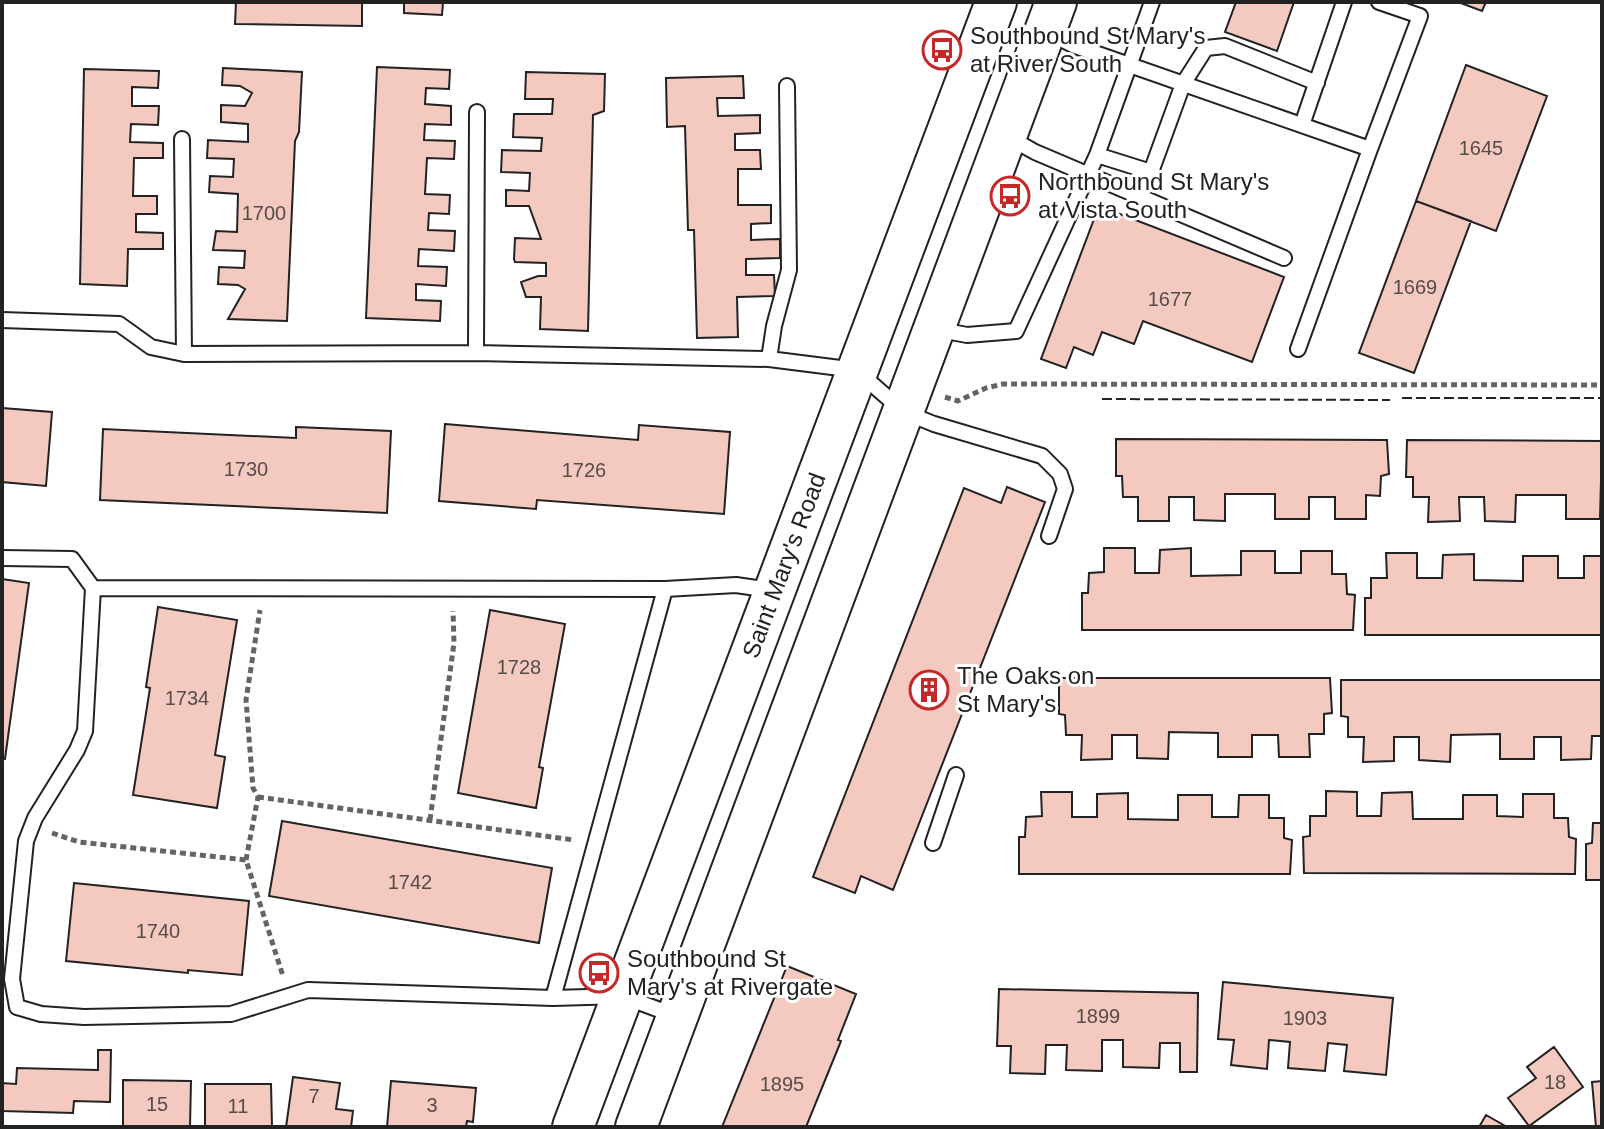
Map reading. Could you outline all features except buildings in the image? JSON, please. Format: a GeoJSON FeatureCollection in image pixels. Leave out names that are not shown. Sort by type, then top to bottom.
{"type":"FeatureCollection","features":[{"type":"Feature","properties":{"kind":"main road","name":"Saint Mary's Road"},"geometry":{"type":"LineString","coordinates":[[573,1127],[996,2]]}},
{"type":"Feature","properties":{"kind":"main road"},"geometry":{"type":"LineString","coordinates":[[636,1127],[1006,136],[1044,12]]}},
{"type":"Feature","properties":{"kind":"lane"},"geometry":{"type":"LineString","coordinates":[[935,328],[967,335],[1016,331],[1097,155],[1152,2]]}},
{"type":"Feature","properties":{"kind":"lane"},"geometry":{"type":"LineString","coordinates":[[1302,125],[1344,2]]}},
{"type":"Feature","properties":{"kind":"lane"},"geometry":{"type":"LineString","coordinates":[[1298,349],[1420,16],[1379,2]]}},
{"type":"Feature","properties":{"kind":"lane"},"geometry":{"type":"LineString","coordinates":[[1044,12],[1075,46],[1370,149]]}},
{"type":"Feature","properties":{"kind":"lane"},"geometry":{"type":"LineString","coordinates":[[1097,155],[1151,172],[1183,84],[1206,48],[1225,46],[1317,83]]}},
{"type":"Feature","properties":{"kind":"lane"},"geometry":{"type":"LineString","coordinates":[[769,359],[789,270],[787,86]]}},
{"type":"Feature","properties":{"kind":"lane"},"geometry":{"type":"LineString","coordinates":[[476,353],[477,112]]}},
{"type":"Feature","properties":{"kind":"lane"},"geometry":{"type":"LineString","coordinates":[[1006,136],[1284,258]]}},
{"type":"Feature","properties":{"kind":"lane"},"geometry":{"type":"LineString","coordinates":[[182,139],[184,354]]}},
{"type":"Feature","properties":{"kind":"lane"},"geometry":{"type":"LineString","coordinates":[[2,320],[119,324],[151,347],[184,354],[476,353],[769,359],[856,370],[904,412],[1042,456],[1060,474],[1065,489],[1049,536]]}},
{"type":"Feature","properties":{"kind":"lane"},"geometry":{"type":"LineString","coordinates":[[2,558],[72,559],[93,588],[85,731],[32,827],[25,853],[12,979],[17,1007],[41,1014],[84,1017],[231,1014],[308,990],[553,998],[622,996],[677,1016]]}},
{"type":"Feature","properties":{"kind":"lane"},"geometry":{"type":"LineString","coordinates":[[93,588],[452,590],[665,589],[736,585],[775,591]]}},
{"type":"Feature","properties":{"kind":"lane"},"geometry":{"type":"LineString","coordinates":[[553,998],[665,589]]}},
{"type":"Feature","properties":{"kind":"lane"},"geometry":{"type":"LineString","coordinates":[[933,843],[956,775]]}},
{"type":"Feature","properties":{"kind":"path"},"geometry":{"type":"LineString","coordinates":[[944,397],[958,401],[1003,384],[1602,385]]}},
{"type":"Feature","properties":{"kind":"path"},"geometry":{"type":"LineString","coordinates":[[263,589],[246,700],[253,788],[258,797],[246,860],[289,995]]}},
{"type":"Feature","properties":{"kind":"path"},"geometry":{"type":"LineString","coordinates":[[430,820],[454,643],[452,590]]}},
{"type":"Feature","properties":{"kind":"path"},"geometry":{"type":"LineString","coordinates":[[258,797],[596,842]]}},
{"type":"Feature","properties":{"kind":"path"},"geometry":{"type":"LineString","coordinates":[[32,827],[79,842],[246,860]]}},
{"type":"Feature","properties":{"kind":"fence"},"geometry":{"type":"LineString","coordinates":[[1402,398],[1602,398]]}},
{"type":"Feature","properties":{"kind":"fence"},"geometry":{"type":"LineString","coordinates":[[1102,399],[1390,400]]}},
{"type":"Feature","properties":{"kind":"place","name":"Southbound St Mary's at River South"},"geometry":{"type":"Point","coordinates":[942,50]}},
{"type":"Feature","properties":{"kind":"place","name":"Northbound St Mary's at Vista South"},"geometry":{"type":"Point","coordinates":[1010,196]}},
{"type":"Feature","properties":{"kind":"place","name":"The Oaks on St Mary's"},"geometry":{"type":"Point","coordinates":[929,690]}},
{"type":"Feature","properties":{"kind":"place","name":"Southbound St Mary's at Rivergate"},"geometry":{"type":"Point","coordinates":[599,973]}}]}
